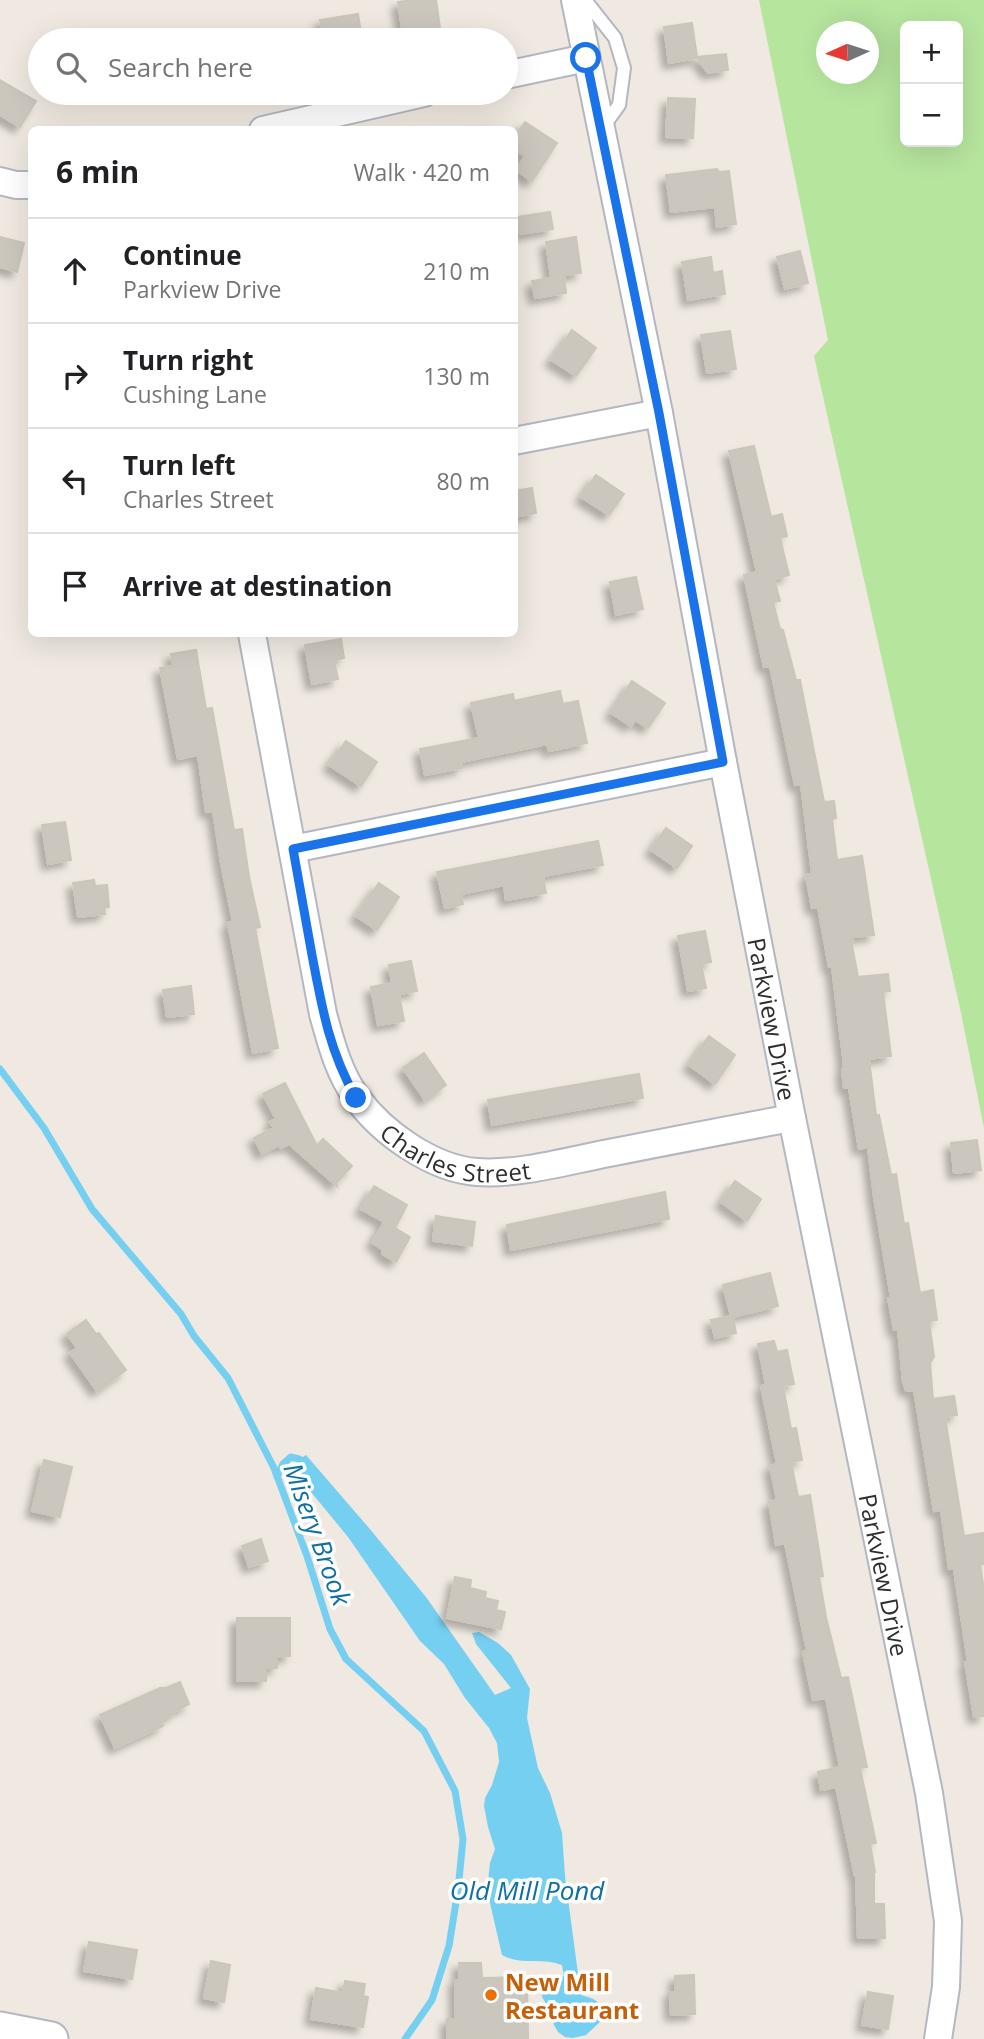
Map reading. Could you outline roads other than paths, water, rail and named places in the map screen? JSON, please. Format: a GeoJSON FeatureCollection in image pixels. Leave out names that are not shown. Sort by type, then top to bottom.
{"type":"FeatureCollection","features":[{"type":"Feature","properties":{"kind":"street","name":"Parkview Drive"},"geometry":{"type":"LineString","coordinates":[[575,0],[659,413],[792,1118],[929,1793],[949,1942],[938,2039]]}},
{"type":"Feature","properties":{"kind":"street"},"geometry":{"type":"LineString","coordinates":[[518,72],[586,58]]}},
{"type":"Feature","properties":{"kind":"street"},"geometry":{"type":"LineString","coordinates":[[280,126],[372,105]]}},
{"type":"Feature","properties":{"kind":"street"},"geometry":{"type":"LineString","coordinates":[[0,181],[28,185]]}},
{"type":"Feature","properties":{"kind":"street"},"geometry":{"type":"LineString","coordinates":[[518,440],[659,413]]}},
{"type":"Feature","properties":{"kind":"street","name":"Charles Street"},"geometry":{"type":"LineString","coordinates":[[253,637],[323,1014],[344,1076],[356,1098],[373,1117],[413,1149],[436,1161],[475,1172],[522,1169],[792,1118]]}},
{"type":"Feature","properties":{"kind":"street"},"geometry":{"type":"LineString","coordinates":[[293,849],[723,762]]}},
{"type":"Feature","properties":{"kind":"street"},"geometry":{"type":"LineString","coordinates":[[0,2029],[51,2039]]}},
{"type":"Feature","properties":{"kind":"lane"},"geometry":{"type":"LineString","coordinates":[[585,0],[615,38],[624,68],[619,105],[601,130]]}},
{"type":"Feature","properties":{"kind":"water","name":"Old Mill Pond"},"geometry":{"type":"Polygon","coordinates":[[[306,1455],[426,1597],[495,1695],[511,1688],[476,1644],[472,1633],[479,1632],[498,1643],[511,1655],[530,1689],[527,1718],[538,1768],[550,1793],[562,1833],[579,1981],[577,1988],[581,1995],[593,1999],[605,2012],[603,2019],[586,2035],[573,2038],[558,2032],[542,1997],[541,1978],[564,1976],[562,1965],[517,1960],[502,1955],[487,1890],[490,1863],[495,1849],[484,1806],[499,1762],[497,1743],[444,1664],[420,1641],[348,1537],[302,1481],[299,1459],[306,1455]]]}},
{"type":"Feature","properties":{"kind":"waterway","name":"Misery Brook"},"geometry":{"type":"LineString","coordinates":[[0,1069],[44,1128],[92,1209],[181,1314],[194,1336],[228,1378],[274,1468],[307,1556],[330,1629],[346,1659],[424,1731],[455,1791],[463,1839],[449,1946],[432,2000],[405,2039]]}},
{"type":"Feature","properties":{"kind":"waterway"},"geometry":{"type":"LineString","coordinates":[[277,1477],[283,1464],[291,1457],[299,1459]]}},
{"type":"Feature","properties":{"kind":"place","name":"New Mill Restaurant"},"geometry":{"type":"Point","coordinates":[491,1995]}}]}
